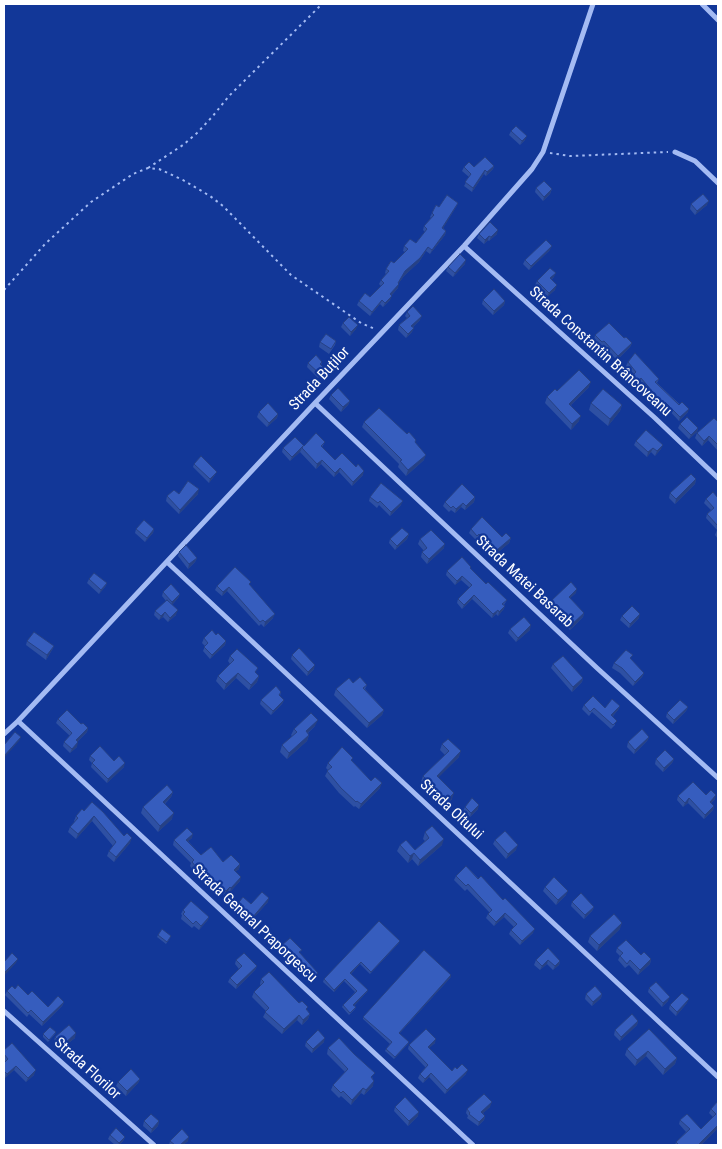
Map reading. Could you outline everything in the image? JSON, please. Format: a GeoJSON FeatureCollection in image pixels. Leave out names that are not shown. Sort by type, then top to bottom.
{"type":"FeatureCollection","features":[{"type":"Feature","properties":{"kind":"street","name":"Strada Buților"},"geometry":{"type":"LineString","coordinates":[[4,734],[464,246],[532,169],[543,152],[594,4]]}},
{"type":"Feature","properties":{"kind":"street"},"geometry":{"type":"LineString","coordinates":[[702,4],[718,20]]}},
{"type":"Feature","properties":{"kind":"street"},"geometry":{"type":"LineString","coordinates":[[675,152],[695,161],[718,183]]}},
{"type":"Feature","properties":{"kind":"street","name":"Strada Constantin Brâncoveanu"},"geometry":{"type":"LineString","coordinates":[[464,246],[655,418],[718,478]]}},
{"type":"Feature","properties":{"kind":"street","name":"Strada Matei Basarab"},"geometry":{"type":"LineString","coordinates":[[315,403],[583,655],[718,778]]}},
{"type":"Feature","properties":{"kind":"street","name":"Strada Oltului"},"geometry":{"type":"LineString","coordinates":[[166,562],[718,1077]]}},
{"type":"Feature","properties":{"kind":"street","name":"Strada General Praporgescu"},"geometry":{"type":"LineString","coordinates":[[18,721],[473,1145]]}},
{"type":"Feature","properties":{"kind":"street","name":"Strada Florilor"},"geometry":{"type":"LineString","coordinates":[[4,1011],[154,1145]]}},
{"type":"Feature","properties":{"kind":"path"},"geometry":{"type":"LineString","coordinates":[[4,290],[45,244],[91,202],[133,174],[148,168],[183,145],[212,117],[229,96],[322,4]]}},
{"type":"Feature","properties":{"kind":"path"},"geometry":{"type":"LineString","coordinates":[[543,152],[570,156],[675,152]]}},
{"type":"Feature","properties":{"kind":"path"},"geometry":{"type":"LineString","coordinates":[[148,168],[159,168],[210,196],[223,206],[290,275],[361,323],[382,332]]}},
{"type":"Feature","properties":{"kind":"building"},"geometry":{"type":"Polygon","coordinates":[[[516,126],[527,136],[522,141],[511,131],[516,126]]]}},
{"type":"Feature","properties":{"kind":"building"},"geometry":{"type":"Polygon","coordinates":[[[485,157],[494,166],[487,172],[485,170],[473,188],[465,182],[471,174],[464,167],[469,162],[474,167],[485,157]]]}},
{"type":"Feature","properties":{"kind":"building"},"geometry":{"type":"Polygon","coordinates":[[[544,181],[552,189],[544,197],[536,188],[544,181]]]}},
{"type":"Feature","properties":{"kind":"building"},"geometry":{"type":"Polygon","coordinates":[[[703,194],[709,201],[697,211],[691,204],[703,194]]]}},
{"type":"Feature","properties":{"kind":"building"},"geometry":{"type":"Polygon","coordinates":[[[447,195],[458,203],[442,228],[446,231],[432,250],[428,247],[420,258],[405,271],[399,284],[390,294],[392,296],[385,303],[382,300],[372,312],[359,301],[365,293],[370,297],[384,283],[381,280],[389,271],[386,269],[391,261],[394,263],[408,249],[404,246],[410,239],[416,243],[427,229],[424,226],[434,215],[432,213],[436,205],[439,207],[447,195]]]}},
{"type":"Feature","properties":{"kind":"building"},"geometry":{"type":"Polygon","coordinates":[[[490,222],[498,230],[485,240],[479,234],[490,222]]]}},
{"type":"Feature","properties":{"kind":"building"},"geometry":{"type":"Polygon","coordinates":[[[546,240],[552,246],[531,266],[525,260],[546,240]]]}},
{"type":"Feature","properties":{"kind":"building"},"geometry":{"type":"Polygon","coordinates":[[[460,254],[466,260],[455,273],[448,267],[460,254]]]}},
{"type":"Feature","properties":{"kind":"building"},"geometry":{"type":"Polygon","coordinates":[[[550,268],[556,273],[550,278],[557,285],[549,293],[537,281],[550,268]]]}},
{"type":"Feature","properties":{"kind":"building"},"geometry":{"type":"Polygon","coordinates":[[[494,289],[505,301],[494,311],[483,300],[494,289]]]}},
{"type":"Feature","properties":{"kind":"building"},"geometry":{"type":"Polygon","coordinates":[[[413,306],[422,316],[411,326],[414,328],[408,334],[399,325],[410,316],[407,312],[413,306]]]}},
{"type":"Feature","properties":{"kind":"building"},"geometry":{"type":"Polygon","coordinates":[[[349,317],[358,325],[351,332],[343,323],[349,317]]]}},
{"type":"Feature","properties":{"kind":"building"},"geometry":{"type":"Polygon","coordinates":[[[609,323],[632,343],[618,356],[604,341],[602,342],[595,335],[609,323]]]}},
{"type":"Feature","properties":{"kind":"building"},"geometry":{"type":"Polygon","coordinates":[[[326,334],[336,341],[331,349],[320,342],[326,334]]]}},
{"type":"Feature","properties":{"kind":"building"},"geometry":{"type":"Polygon","coordinates":[[[635,353],[659,379],[655,382],[679,405],[682,402],[689,409],[680,417],[665,402],[663,404],[641,378],[636,383],[631,377],[636,372],[628,362],[635,353]]]}},
{"type":"Feature","properties":{"kind":"building"},"geometry":{"type":"Polygon","coordinates":[[[316,355],[322,362],[320,364],[325,369],[320,374],[308,363],[316,355]]]}},
{"type":"Feature","properties":{"kind":"building"},"geometry":{"type":"Polygon","coordinates":[[[579,370],[591,382],[569,404],[581,416],[572,424],[547,397],[555,389],[557,391],[579,370]]]}},
{"type":"Feature","properties":{"kind":"building"},"geometry":{"type":"Polygon","coordinates":[[[338,388],[350,401],[343,407],[331,395],[338,388]]]}},
{"type":"Feature","properties":{"kind":"building"},"geometry":{"type":"Polygon","coordinates":[[[603,389],[622,405],[610,419],[591,403],[603,389]]]}},
{"type":"Feature","properties":{"kind":"building"},"geometry":{"type":"Polygon","coordinates":[[[268,403],[278,414],[269,423],[259,412],[268,403]]]}},
{"type":"Feature","properties":{"kind":"building"},"geometry":{"type":"Polygon","coordinates":[[[379,408],[407,434],[409,432],[426,455],[408,470],[400,461],[402,460],[364,422],[379,408]]]}},
{"type":"Feature","properties":{"kind":"building"},"geometry":{"type":"Polygon","coordinates":[[[687,417],[698,428],[691,435],[680,424],[687,417]]]}},
{"type":"Feature","properties":{"kind":"building"},"geometry":{"type":"Polygon","coordinates":[[[714,418],[718,422],[718,445],[709,436],[704,441],[697,433],[714,418]]]}},
{"type":"Feature","properties":{"kind":"building"},"geometry":{"type":"Polygon","coordinates":[[[646,430],[663,445],[657,451],[653,448],[648,452],[636,441],[646,430]]]}},
{"type":"Feature","properties":{"kind":"building"},"geometry":{"type":"Polygon","coordinates":[[[316,433],[325,442],[321,446],[335,460],[342,453],[356,467],[358,464],[364,471],[353,482],[340,468],[335,473],[322,460],[317,464],[302,448],[303,446],[292,457],[283,448],[295,437],[304,446],[316,433]]]}},
{"type":"Feature","properties":{"kind":"building"},"geometry":{"type":"Polygon","coordinates":[[[201,456],[217,472],[210,479],[194,464],[201,456]]]}},
{"type":"Feature","properties":{"kind":"building"},"geometry":{"type":"Polygon","coordinates":[[[691,474],[696,479],[676,499],[670,493],[691,474]]]}},
{"type":"Feature","properties":{"kind":"building"},"geometry":{"type":"Polygon","coordinates":[[[188,481],[199,489],[180,510],[167,496],[174,490],[179,494],[188,481]]]}},
{"type":"Feature","properties":{"kind":"building"},"geometry":{"type":"Polygon","coordinates":[[[381,483],[403,501],[391,512],[380,501],[378,503],[370,497],[381,483]]]}},
{"type":"Feature","properties":{"kind":"building"},"geometry":{"type":"Polygon","coordinates":[[[462,484],[475,497],[466,506],[463,503],[456,509],[453,506],[451,508],[445,502],[462,484]]]}},
{"type":"Feature","properties":{"kind":"building"},"geometry":{"type":"Polygon","coordinates":[[[713,492],[718,498],[718,526],[707,514],[714,508],[706,499],[713,492]]]}},
{"type":"Feature","properties":{"kind":"building"},"geometry":{"type":"Polygon","coordinates":[[[482,517],[502,537],[506,533],[511,538],[497,550],[490,542],[488,544],[479,534],[477,536],[471,529],[482,517]]]}},
{"type":"Feature","properties":{"kind":"building"},"geometry":{"type":"Polygon","coordinates":[[[144,520],[154,529],[147,538],[136,529],[144,520]]]}},
{"type":"Feature","properties":{"kind":"building"},"geometry":{"type":"Polygon","coordinates":[[[402,528],[409,534],[397,546],[390,539],[402,528]]]}},
{"type":"Feature","properties":{"kind":"building"},"geometry":{"type":"Polygon","coordinates":[[[431,530],[445,544],[429,559],[422,552],[427,548],[420,539],[431,530]]]}},
{"type":"Feature","properties":{"kind":"building"},"geometry":{"type":"Polygon","coordinates":[[[186,545],[197,558],[189,564],[179,552],[186,545]]]}},
{"type":"Feature","properties":{"kind":"building"},"geometry":{"type":"Polygon","coordinates":[[[462,557],[486,584],[488,582],[507,600],[502,604],[505,606],[499,612],[498,610],[493,614],[474,595],[464,605],[458,599],[472,585],[462,576],[457,581],[447,571],[462,557]]]}},
{"type":"Feature","properties":{"kind":"building"},"geometry":{"type":"Polygon","coordinates":[[[235,567],[251,582],[249,584],[275,614],[265,622],[263,620],[260,622],[229,587],[223,592],[217,586],[235,567]]]}},
{"type":"Feature","properties":{"kind":"building"},"geometry":{"type":"Polygon","coordinates":[[[94,573],[107,583],[101,590],[89,579],[94,573]]]}},
{"type":"Feature","properties":{"kind":"building"},"geometry":{"type":"Polygon","coordinates":[[[571,582],[577,589],[569,597],[584,613],[571,625],[565,619],[567,617],[551,601],[571,582]]]}},
{"type":"Feature","properties":{"kind":"building"},"geometry":{"type":"Polygon","coordinates":[[[171,584],[180,594],[172,602],[163,592],[171,584]]]}},
{"type":"Feature","properties":{"kind":"building"},"geometry":{"type":"Polygon","coordinates":[[[167,600],[178,610],[170,618],[165,612],[161,616],[155,611],[167,600]]]}},
{"type":"Feature","properties":{"kind":"building"},"geometry":{"type":"Polygon","coordinates":[[[632,606],[640,614],[630,624],[622,616],[632,606]]]}},
{"type":"Feature","properties":{"kind":"building"},"geometry":{"type":"Polygon","coordinates":[[[524,617],[531,625],[518,638],[510,629],[524,617]]]}},
{"type":"Feature","properties":{"kind":"building"},"geometry":{"type":"Polygon","coordinates":[[[212,630],[226,641],[212,655],[204,647],[208,643],[204,638],[212,630]]]}},
{"type":"Feature","properties":{"kind":"building"},"geometry":{"type":"Polygon","coordinates":[[[34,632],[54,646],[47,655],[27,641],[34,632]]]}},
{"type":"Feature","properties":{"kind":"building"},"geometry":{"type":"Polygon","coordinates":[[[299,648],[315,665],[308,672],[292,655],[299,648]]]}},
{"type":"Feature","properties":{"kind":"building"},"geometry":{"type":"Polygon","coordinates":[[[237,649],[258,668],[255,672],[259,676],[251,685],[238,673],[226,684],[218,676],[234,660],[230,656],[237,649]]]}},
{"type":"Feature","properties":{"kind":"building"},"geometry":{"type":"Polygon","coordinates":[[[626,650],[633,655],[630,658],[644,673],[635,682],[622,668],[614,663],[626,650]]]}},
{"type":"Feature","properties":{"kind":"building"},"geometry":{"type":"Polygon","coordinates":[[[563,656],[583,678],[573,687],[553,664],[563,656]]]}},
{"type":"Feature","properties":{"kind":"building"},"geometry":{"type":"Polygon","coordinates":[[[360,677],[367,685],[363,688],[384,710],[369,723],[336,689],[349,678],[353,683],[360,677]]]}},
{"type":"Feature","properties":{"kind":"building"},"geometry":{"type":"Polygon","coordinates":[[[276,686],[281,692],[279,695],[284,700],[273,711],[261,700],[276,686]]]}},
{"type":"Feature","properties":{"kind":"building"},"geometry":{"type":"Polygon","coordinates":[[[593,696],[605,708],[612,699],[620,706],[611,715],[617,721],[613,725],[594,708],[590,712],[584,705],[593,696]]]}},
{"type":"Feature","properties":{"kind":"building"},"geometry":{"type":"Polygon","coordinates":[[[680,700],[688,707],[674,720],[667,713],[680,700]]]}},
{"type":"Feature","properties":{"kind":"building"},"geometry":{"type":"Polygon","coordinates":[[[67,710],[81,724],[83,723],[88,728],[76,740],[78,742],[72,749],[64,742],[72,733],[58,719],[67,710]]]}},
{"type":"Feature","properties":{"kind":"building"},"geometry":{"type":"Polygon","coordinates":[[[311,713],[318,720],[306,731],[309,735],[289,753],[282,745],[297,732],[294,729],[311,713]]]}},
{"type":"Feature","properties":{"kind":"building"},"geometry":{"type":"Polygon","coordinates":[[[642,729],[649,737],[635,750],[628,742],[642,729]]]}},
{"type":"Feature","properties":{"kind":"building"},"geometry":{"type":"Polygon","coordinates":[[[15,732],[21,737],[4,756],[4,745],[15,732]]]}},
{"type":"Feature","properties":{"kind":"building"},"geometry":{"type":"Polygon","coordinates":[[[448,739],[461,751],[437,776],[454,793],[446,801],[423,776],[449,751],[442,744],[448,739]]]}},
{"type":"Feature","properties":{"kind":"building"},"geometry":{"type":"Polygon","coordinates":[[[100,746],[114,761],[119,756],[125,763],[108,779],[92,763],[95,760],[90,756],[100,746]]]}},
{"type":"Feature","properties":{"kind":"building"},"geometry":{"type":"Polygon","coordinates":[[[342,747],[353,758],[351,760],[371,781],[375,777],[382,783],[361,804],[356,802],[341,788],[327,771],[332,767],[328,763],[342,747]]]}},
{"type":"Feature","properties":{"kind":"building"},"geometry":{"type":"Polygon","coordinates":[[[665,750],[674,759],[664,768],[656,759],[665,750]]]}},
{"type":"Feature","properties":{"kind":"building"},"geometry":{"type":"Polygon","coordinates":[[[693,782],[706,795],[711,790],[716,795],[710,802],[714,806],[705,815],[689,798],[685,803],[678,796],[693,782]]]}},
{"type":"Feature","properties":{"kind":"building"},"geometry":{"type":"Polygon","coordinates":[[[167,785],[173,792],[163,802],[174,813],[160,826],[143,807],[167,785]]]}},
{"type":"Feature","properties":{"kind":"building"},"geometry":{"type":"Polygon","coordinates":[[[472,798],[479,805],[471,813],[465,807],[472,798]]]}},
{"type":"Feature","properties":{"kind":"building"},"geometry":{"type":"Polygon","coordinates":[[[92,802],[124,836],[127,833],[132,838],[116,857],[109,851],[116,842],[94,816],[78,834],[70,827],[78,818],[76,816],[82,809],[84,811],[92,802]]]}},
{"type":"Feature","properties":{"kind":"building"},"geometry":{"type":"Polygon","coordinates":[[[432,826],[444,839],[420,860],[414,853],[410,856],[400,845],[406,840],[415,850],[429,838],[425,832],[432,826]]]}},
{"type":"Feature","properties":{"kind":"building"},"geometry":{"type":"Polygon","coordinates":[[[187,828],[193,834],[186,840],[201,855],[211,847],[223,862],[231,855],[240,864],[234,870],[241,877],[231,888],[226,891],[214,883],[197,868],[192,862],[194,860],[174,840],[187,828]]]}},
{"type":"Feature","properties":{"kind":"building"},"geometry":{"type":"Polygon","coordinates":[[[505,831],[518,845],[508,854],[495,840],[505,831]]]}},
{"type":"Feature","properties":{"kind":"building"},"geometry":{"type":"Polygon","coordinates":[[[466,866],[478,879],[481,876],[503,900],[505,898],[535,929],[522,941],[511,930],[517,924],[505,913],[496,922],[488,914],[492,910],[468,884],[466,886],[456,876],[466,866]]]}},
{"type":"Feature","properties":{"kind":"building"},"geometry":{"type":"Polygon","coordinates":[[[554,877],[568,891],[558,900],[545,887],[554,877]]]}},
{"type":"Feature","properties":{"kind":"building"},"geometry":{"type":"Polygon","coordinates":[[[262,892],[269,898],[252,918],[236,906],[243,897],[251,904],[262,892]]]}},
{"type":"Feature","properties":{"kind":"building"},"geometry":{"type":"Polygon","coordinates":[[[581,893],[594,907],[585,915],[572,902],[581,893]]]}},
{"type":"Feature","properties":{"kind":"building"},"geometry":{"type":"Polygon","coordinates":[[[191,901],[209,917],[201,926],[196,921],[193,924],[183,914],[185,912],[183,910],[191,901]]]}},
{"type":"Feature","properties":{"kind":"building"},"geometry":{"type":"Polygon","coordinates":[[[614,914],[622,923],[599,945],[590,936],[614,914]]]}},
{"type":"Feature","properties":{"kind":"building"},"geometry":{"type":"Polygon","coordinates":[[[379,921],[400,941],[371,972],[361,962],[350,973],[368,990],[353,1005],[356,1007],[350,1013],[343,1005],[357,991],[345,979],[334,990],[324,979],[379,921]]]}},
{"type":"Feature","properties":{"kind":"building"},"geometry":{"type":"Polygon","coordinates":[[[162,929],[171,936],[167,942],[158,935],[162,929]]]}},
{"type":"Feature","properties":{"kind":"building"},"geometry":{"type":"Polygon","coordinates":[[[290,938],[302,950],[299,952],[318,973],[312,978],[281,946],[290,938]]]}},
{"type":"Feature","properties":{"kind":"building"},"geometry":{"type":"Polygon","coordinates":[[[626,940],[641,955],[644,952],[651,959],[640,970],[630,960],[627,964],[620,956],[623,953],[617,948],[626,940]]]}},
{"type":"Feature","properties":{"kind":"building"},"geometry":{"type":"Polygon","coordinates":[[[548,948],[560,961],[555,966],[548,960],[542,966],[536,960],[548,948]]]}},
{"type":"Feature","properties":{"kind":"building"},"geometry":{"type":"Polygon","coordinates":[[[424,950],[451,975],[399,1033],[409,1042],[395,1057],[386,1049],[392,1042],[363,1017],[424,950]]]}},
{"type":"Feature","properties":{"kind":"building"},"geometry":{"type":"Polygon","coordinates":[[[12,953],[18,959],[4,973],[4,962],[12,953]]]}},
{"type":"Feature","properties":{"kind":"building"},"geometry":{"type":"Polygon","coordinates":[[[244,953],[257,966],[237,985],[230,978],[242,966],[236,960],[244,953]]]}},
{"type":"Feature","properties":{"kind":"building"},"geometry":{"type":"Polygon","coordinates":[[[269,972],[299,1003],[302,1001],[308,1007],[306,1009],[310,1014],[303,1020],[299,1015],[284,1029],[265,1012],[269,1008],[254,992],[264,982],[261,979],[269,972]]]}},
{"type":"Feature","properties":{"kind":"building"},"geometry":{"type":"Polygon","coordinates":[[[656,982],[670,997],[663,1003],[649,988],[656,982]]]}},
{"type":"Feature","properties":{"kind":"building"},"geometry":{"type":"Polygon","coordinates":[[[18,985],[28,995],[32,991],[48,1007],[58,996],[64,1002],[43,1022],[31,1010],[28,1013],[7,991],[12,986],[15,989],[18,985]]]}},
{"type":"Feature","properties":{"kind":"building"},"geometry":{"type":"Polygon","coordinates":[[[595,986],[602,994],[593,1002],[586,994],[595,986]]]}},
{"type":"Feature","properties":{"kind":"building"},"geometry":{"type":"Polygon","coordinates":[[[682,993],[689,999],[677,1012],[670,1005],[682,993]]]}},
{"type":"Feature","properties":{"kind":"building"},"geometry":{"type":"Polygon","coordinates":[[[632,1014],[638,1021],[621,1037],[615,1030],[632,1014]]]}},
{"type":"Feature","properties":{"kind":"building"},"geometry":{"type":"Polygon","coordinates":[[[69,1025],[76,1033],[63,1045],[55,1037],[69,1025]]]}},
{"type":"Feature","properties":{"kind":"building"},"geometry":{"type":"Polygon","coordinates":[[[50,1027],[56,1032],[49,1040],[43,1034],[50,1027]]]}},
{"type":"Feature","properties":{"kind":"building"},"geometry":{"type":"Polygon","coordinates":[[[426,1029],[436,1039],[428,1047],[452,1071],[455,1067],[457,1069],[462,1064],[468,1070],[447,1090],[431,1073],[425,1079],[420,1074],[428,1065],[409,1045],[426,1029]]]}},
{"type":"Feature","properties":{"kind":"building"},"geometry":{"type":"Polygon","coordinates":[[[649,1029],[677,1058],[665,1069],[648,1051],[637,1060],[627,1049],[649,1029]]]}},
{"type":"Feature","properties":{"kind":"building"},"geometry":{"type":"Polygon","coordinates":[[[318,1030],[325,1038],[313,1049],[306,1042],[318,1030]]]}},
{"type":"Feature","properties":{"kind":"building"},"geometry":{"type":"Polygon","coordinates":[[[339,1038],[375,1073],[371,1077],[374,1081],[366,1090],[363,1088],[352,1100],[333,1085],[348,1069],[328,1048],[339,1038]]]}},
{"type":"Feature","properties":{"kind":"building"},"geometry":{"type":"Polygon","coordinates":[[[12,1043],[36,1070],[28,1078],[16,1066],[7,1074],[4,1071],[4,1063],[8,1059],[4,1054],[4,1050],[12,1043]]]}},
{"type":"Feature","properties":{"kind":"building"},"geometry":{"type":"Polygon","coordinates":[[[131,1069],[140,1079],[127,1091],[118,1082],[131,1069]]]}},
{"type":"Feature","properties":{"kind":"building"},"geometry":{"type":"Polygon","coordinates":[[[484,1094],[492,1102],[481,1112],[485,1116],[479,1122],[469,1114],[467,1109],[484,1094]]]}},
{"type":"Feature","properties":{"kind":"building"},"geometry":{"type":"Polygon","coordinates":[[[405,1097],[419,1112],[409,1121],[395,1107],[405,1097]]]}},
{"type":"Feature","properties":{"kind":"building"},"geometry":{"type":"Polygon","coordinates":[[[718,1101],[718,1125],[698,1145],[679,1145],[676,1142],[690,1129],[680,1120],[687,1114],[701,1129],[716,1114],[711,1109],[718,1101]]]}},
{"type":"Feature","properties":{"kind":"building"},"geometry":{"type":"Polygon","coordinates":[[[151,1114],[159,1121],[152,1129],[144,1121],[151,1114]]]}},
{"type":"Feature","properties":{"kind":"building"},"geometry":{"type":"Polygon","coordinates":[[[116,1128],[125,1137],[119,1143],[110,1135],[116,1128]]]}},
{"type":"Feature","properties":{"kind":"building"},"geometry":{"type":"Polygon","coordinates":[[[182,1129],[189,1137],[180,1145],[175,1145],[170,1141],[182,1129]]]}}]}
